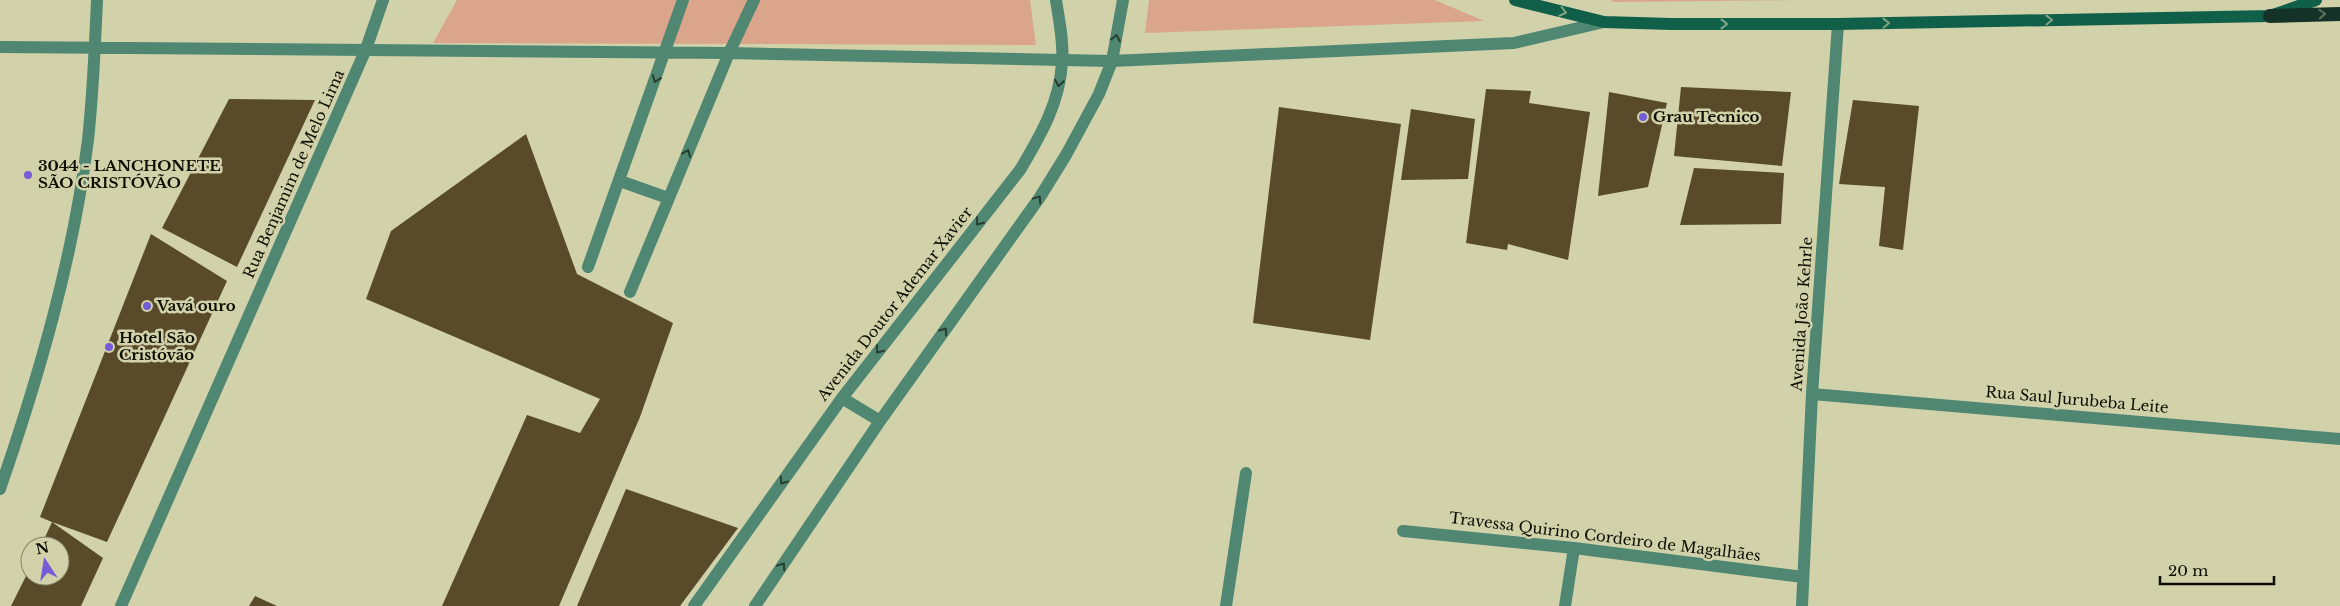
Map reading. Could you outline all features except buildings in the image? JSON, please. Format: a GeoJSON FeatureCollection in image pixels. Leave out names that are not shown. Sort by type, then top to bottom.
{"type":"FeatureCollection","features":[{"type":"Feature","properties":{"kind":"highway"},"geometry":{"type":"LineString","coordinates":[[2270,16],[2340,14]]}},
{"type":"Feature","properties":{"kind":"main road"},"geometry":{"type":"LineString","coordinates":[[1515,0],[1604,22],[1838,24],[2270,16],[2316,0]]}},
{"type":"Feature","properties":{"kind":"street"},"geometry":{"type":"LineString","coordinates":[[0,489],[26,414],[54,314],[76,215],[88,140],[97,0]]}},
{"type":"Feature","properties":{"kind":"street","name":"Rua Benjamim de Melo Lima"},"geometry":{"type":"LineString","coordinates":[[121,606],[366,49],[383,0]]}},
{"type":"Feature","properties":{"kind":"street"},"geometry":{"type":"LineString","coordinates":[[588,267],[683,0]]}},
{"type":"Feature","properties":{"kind":"street"},"geometry":{"type":"LineString","coordinates":[[630,292],[729,54],[754,0]]}},
{"type":"Feature","properties":{"kind":"street","name":"Avenida Doutor Ademar Xavier"},"geometry":{"type":"LineString","coordinates":[[694,606],[842,398],[1020,170],[1042,132],[1059,89],[1062,60],[1056,0]]}},
{"type":"Feature","properties":{"kind":"street"},"geometry":{"type":"LineString","coordinates":[[755,606],[880,421],[1040,197],[1088,116],[1112,61],[1123,0]]}},
{"type":"Feature","properties":{"kind":"street"},"geometry":{"type":"LineString","coordinates":[[0,47],[95,46],[366,49],[1112,61],[1514,43],[1604,22]]}},
{"type":"Feature","properties":{"kind":"street","name":"Avenida João Kehrle"},"geometry":{"type":"LineString","coordinates":[[1802,606],[1812,394],[1838,24]]}},
{"type":"Feature","properties":{"kind":"street"},"geometry":{"type":"LineString","coordinates":[[620,181],[668,198]]}},
{"type":"Feature","properties":{"kind":"street","name":"Rua Saul Jurubeba Leite"},"geometry":{"type":"LineString","coordinates":[[1812,394],[2340,439]]}},
{"type":"Feature","properties":{"kind":"street"},"geometry":{"type":"LineString","coordinates":[[842,398],[880,421]]}},
{"type":"Feature","properties":{"kind":"street"},"geometry":{"type":"LineString","coordinates":[[1226,606],[1246,473]]}},
{"type":"Feature","properties":{"kind":"street","name":"Travessa Quirino Cordeiro de Magalhães"},"geometry":{"type":"LineString","coordinates":[[1403,530],[1574,548],[1803,577]]}},
{"type":"Feature","properties":{"kind":"street"},"geometry":{"type":"LineString","coordinates":[[1565,606],[1574,548]]}},
{"type":"Feature","properties":{"kind":"shaded area"},"geometry":{"type":"Polygon","coordinates":[[[457,0],[1030,0],[1036,45],[433,43],[457,0]]]}},
{"type":"Feature","properties":{"kind":"shaded area"},"geometry":{"type":"Polygon","coordinates":[[[1149,0],[1435,0],[1484,21],[1145,33],[1149,0]]]}},
{"type":"Feature","properties":{"kind":"shaded area"},"geometry":{"type":"Polygon","coordinates":[[[1610,0],[1804,0],[1615,2],[1610,0]]]}},
{"type":"Feature","properties":{"kind":"place","name":"Grau Tecnico"},"geometry":{"type":"Point","coordinates":[1643,117]}},
{"type":"Feature","properties":{"kind":"place","name":"3044 - LANCHONETE SÃO CRISTÓVÃO"},"geometry":{"type":"Point","coordinates":[28,175]}},
{"type":"Feature","properties":{"kind":"place","name":"Vavá ouro"},"geometry":{"type":"Point","coordinates":[147,306]}},
{"type":"Feature","properties":{"kind":"place","name":"Hotel São Cristóvão"},"geometry":{"type":"Point","coordinates":[109,347]}}]}
